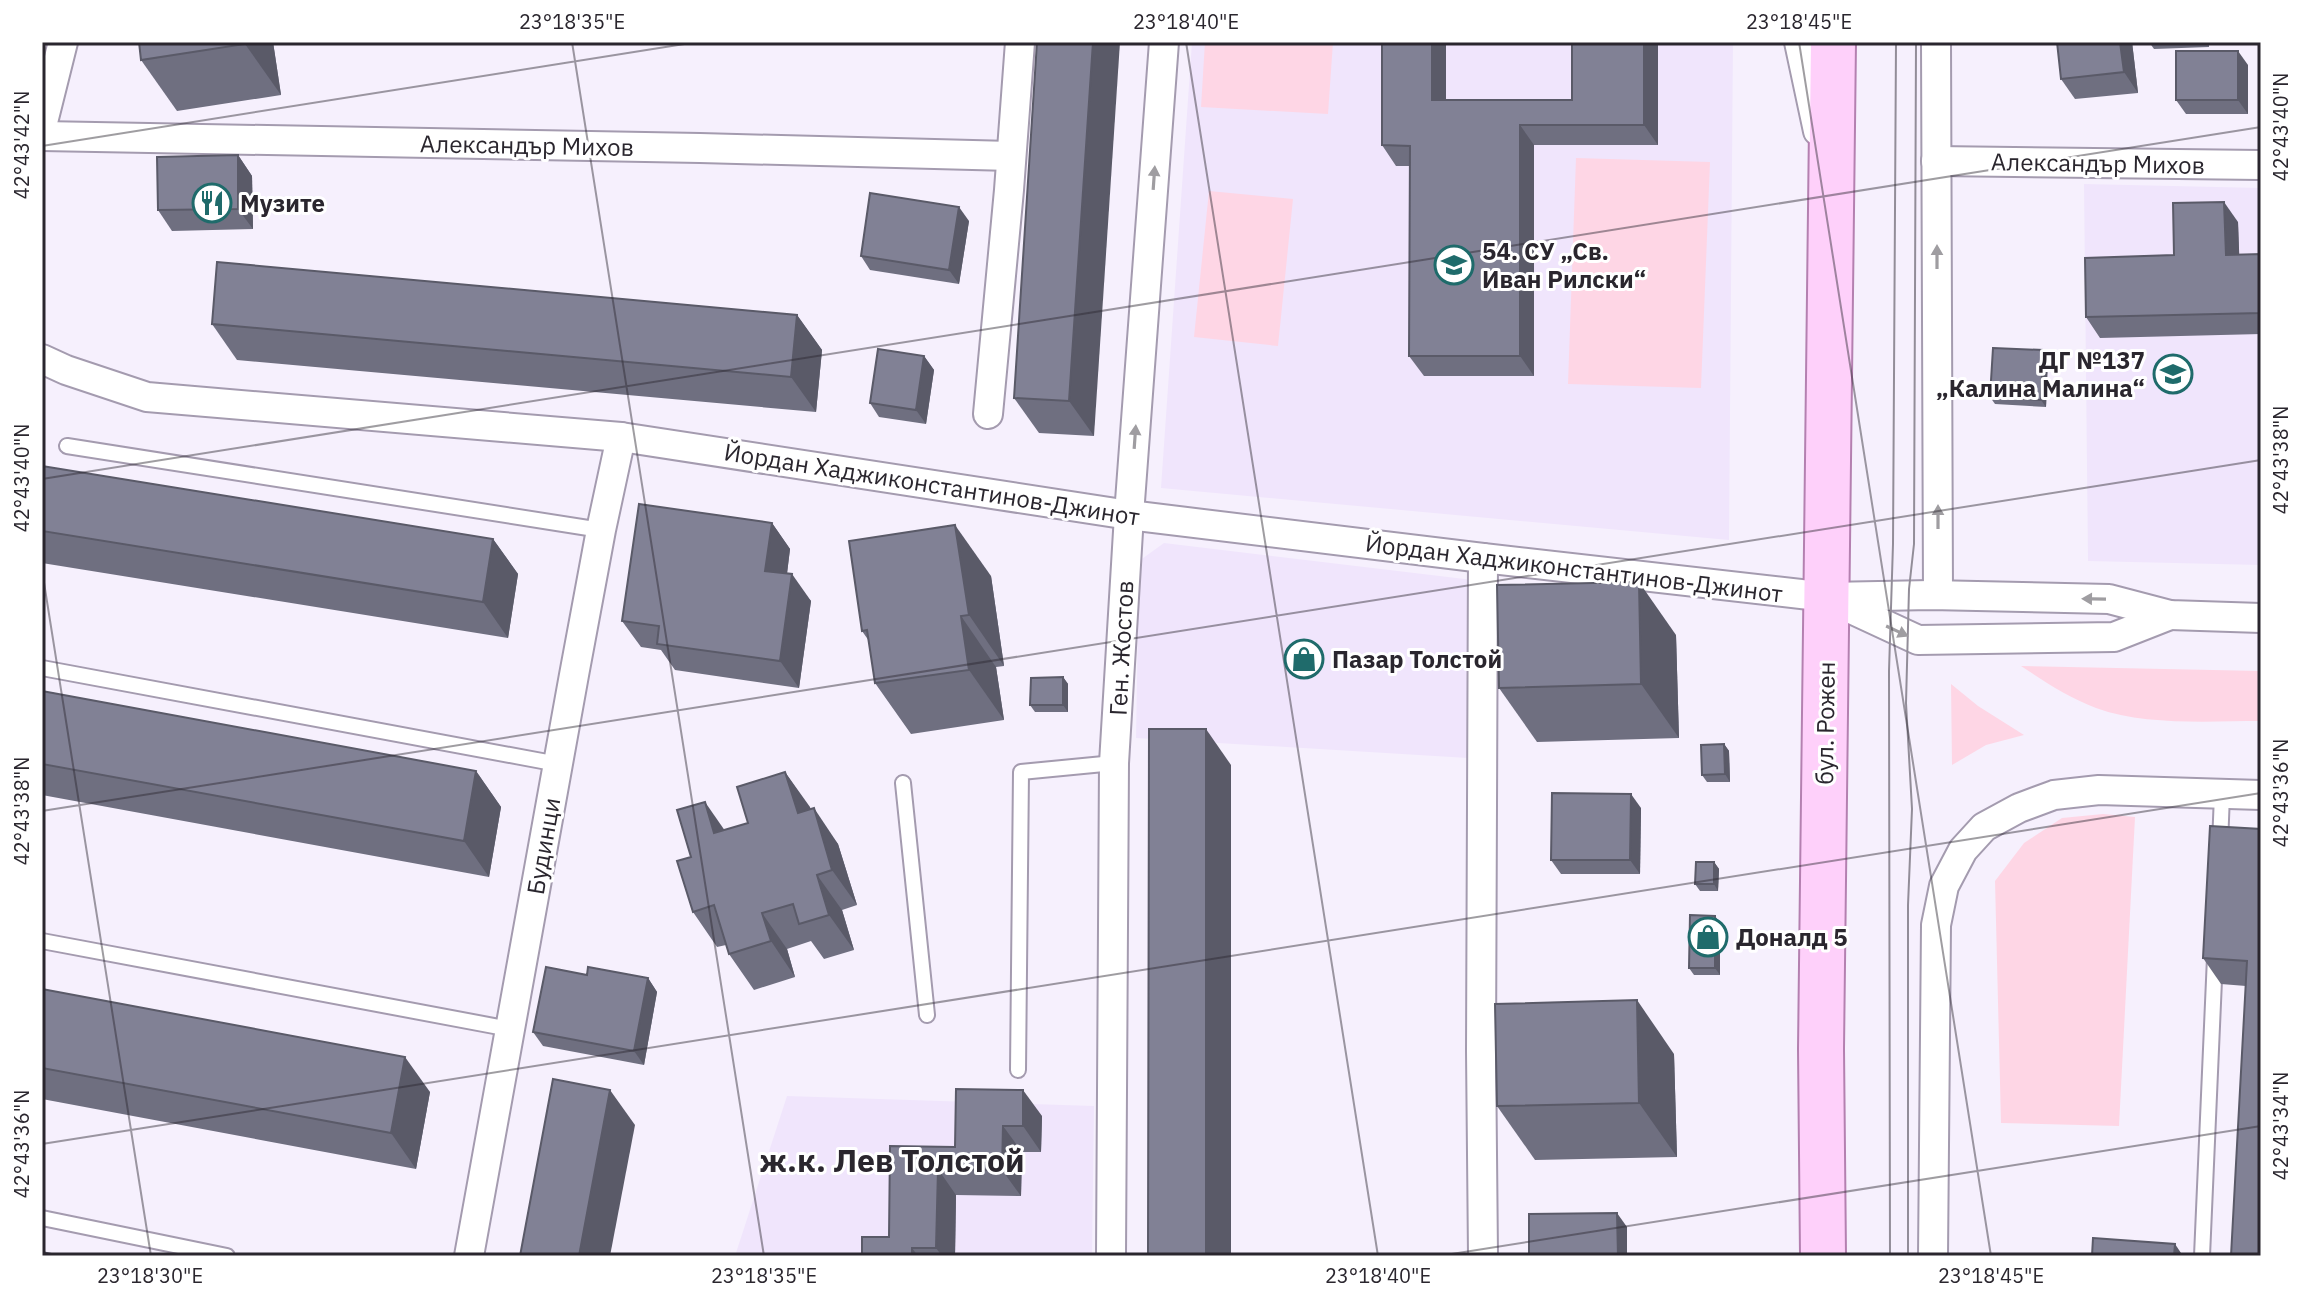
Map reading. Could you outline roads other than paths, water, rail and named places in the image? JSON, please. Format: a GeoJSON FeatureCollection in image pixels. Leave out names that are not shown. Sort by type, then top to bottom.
{"type":"FeatureCollection","features":[{"type":"Feature","properties":{"kind":"main road","name":"бул. Рожен"},"geometry":{"type":"LineString","coordinates":[[1823,1256],[1821,1049],[1833,42]]}},
{"type":"Feature","properties":{"kind":"street"},"geometry":{"type":"LineString","coordinates":[[42,126],[63,42]]}},
{"type":"Feature","properties":{"kind":"street"},"geometry":{"type":"LineString","coordinates":[[988,414],[1020,42]]}},
{"type":"Feature","properties":{"kind":"street","name":"Ген. Жостов"},"geometry":{"type":"LineString","coordinates":[[1111,1256],[1114,763],[1164,42]]}},
{"type":"Feature","properties":{"kind":"street","name":"бул. Рожен"},"geometry":{"type":"LineString","coordinates":[[1799,42],[1831,191]]}},
{"type":"Feature","properties":{"kind":"street"},"geometry":{"type":"LineString","coordinates":[[1936,42],[1938,595]]}},
{"type":"Feature","properties":{"kind":"street","name":"Александър Михов"},"geometry":{"type":"LineString","coordinates":[[42,136],[1011,156]]}},
{"type":"Feature","properties":{"kind":"street","name":"Александър Михов"},"geometry":{"type":"LineString","coordinates":[[1936,161],[2261,165]]}},
{"type":"Feature","properties":{"kind":"street","name":"Йордан Хаджиконстантинов-Джинот"},"geometry":{"type":"LineString","coordinates":[[42,359],[147,397],[621,437],[1129,515],[1827,597]]}},
{"type":"Feature","properties":{"kind":"street","name":"Будинци"},"geometry":{"type":"LineString","coordinates":[[469,1256],[601,530],[621,437]]}},
{"type":"Feature","properties":{"kind":"street"},"geometry":{"type":"LineString","coordinates":[[1483,558],[1483,1256]]}},
{"type":"Feature","properties":{"kind":"street"},"geometry":{"type":"LineString","coordinates":[[1827,597],[1938,595],[2109,599],[2170,615],[2261,618]]}},
{"type":"Feature","properties":{"kind":"street"},"geometry":{"type":"LineString","coordinates":[[1827,597],[1918,640],[2114,637],[2170,615]]}},
{"type":"Feature","properties":{"kind":"street"},"geometry":{"type":"LineString","coordinates":[[1933,1256],[1936,925],[1944,886],[1963,850],[1984,827],[2019,808],[2054,795],[2099,790],[2261,795]]}},
{"type":"Feature","properties":{"kind":"lane"},"geometry":{"type":"LineString","coordinates":[[67,446],[601,530]]}},
{"type":"Feature","properties":{"kind":"lane"},"geometry":{"type":"LineString","coordinates":[[42,668],[558,764]]}},
{"type":"Feature","properties":{"kind":"lane"},"geometry":{"type":"LineString","coordinates":[[1018,1070],[1021,772],[1114,763]]}},
{"type":"Feature","properties":{"kind":"lane"},"geometry":{"type":"LineString","coordinates":[[903,783],[927,1015]]}},
{"type":"Feature","properties":{"kind":"lane"},"geometry":{"type":"LineString","coordinates":[[2219,858],[2222,795]]}},
{"type":"Feature","properties":{"kind":"lane"},"geometry":{"type":"LineString","coordinates":[[2202,1256],[2216,938]]}},
{"type":"Feature","properties":{"kind":"lane"},"geometry":{"type":"LineString","coordinates":[[42,941],[510,1029]]}},
{"type":"Feature","properties":{"kind":"lane"},"geometry":{"type":"LineString","coordinates":[[42,1218],[227,1256]]}},
{"type":"Feature","properties":{"kind":"tram line"},"geometry":{"type":"LineString","coordinates":[[1890,1256],[1889,671],[1893,544],[1896,42]]}},
{"type":"Feature","properties":{"kind":"tram line"},"geometry":{"type":"LineString","coordinates":[[1908,1256],[1908,905],[1912,809],[1906,703],[1909,589],[1914,544],[1916,42]]}},
{"type":"Feature","properties":{"kind":"place","name":"Музите"},"geometry":{"type":"Point","coordinates":[212,203]}},
{"type":"Feature","properties":{"kind":"place","name":"54. СУ „Св. Иван Рилски“"},"geometry":{"type":"Point","coordinates":[1454,265]}},
{"type":"Feature","properties":{"kind":"place","name":"ДГ №137 „Калина Малина“"},"geometry":{"type":"Point","coordinates":[2173,374]}},
{"type":"Feature","properties":{"kind":"place","name":"Пазар Толстой"},"geometry":{"type":"Point","coordinates":[1304,659]}},
{"type":"Feature","properties":{"kind":"place","name":"Доналд 5"},"geometry":{"type":"Point","coordinates":[1708,937]}},
{"type":"Feature","properties":{"kind":"district","name":"ж.к. Лев Толстой"},"geometry":{"type":"Point","coordinates":[892,1160]}}]}
